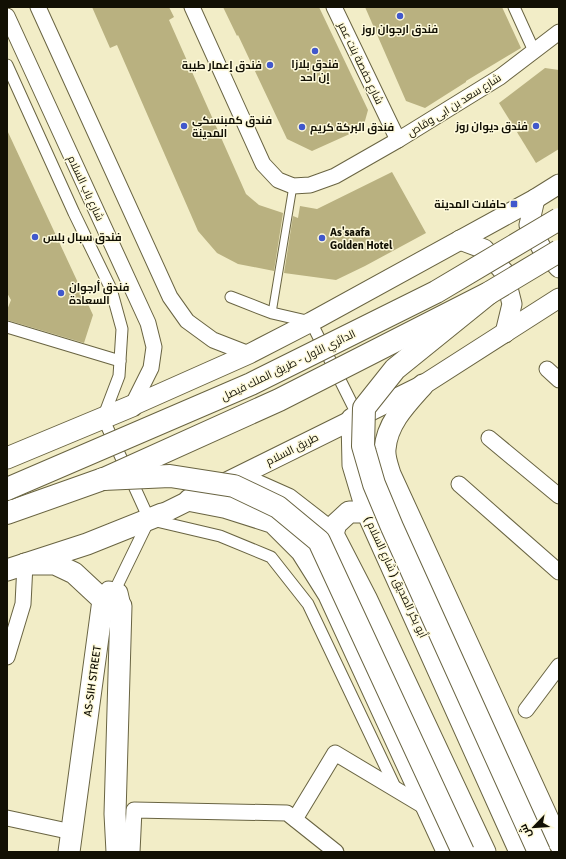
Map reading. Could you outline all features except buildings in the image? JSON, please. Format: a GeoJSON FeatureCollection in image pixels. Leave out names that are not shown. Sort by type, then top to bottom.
{"type":"FeatureCollection","features":[{"type":"Feature","properties":{"kind":"main road","name":"الدائري الأول - طريق الملك فيصل"},"geometry":{"type":"LineString","coordinates":[[7,489],[251,384],[436,292],[559,219]]}},
{"type":"Feature","properties":{"kind":"main road"},"geometry":{"type":"LineString","coordinates":[[7,513],[103,479],[279,400],[488,293],[559,251]]}},
{"type":"Feature","properties":{"kind":"main road","name":"( شارع السلام ) أبو بكر الصديق"},"geometry":{"type":"LineString","coordinates":[[488,293],[395,369],[364,408],[362,446],[374,484],[392,527],[539,852]]}},
{"type":"Feature","properties":{"kind":"main road"},"geometry":{"type":"LineString","coordinates":[[423,385],[403,407],[389,429],[384,450],[390,474],[559,843]]}},
{"type":"Feature","properties":{"kind":"main road"},"geometry":{"type":"LineString","coordinates":[[7,458],[132,406]]}},
{"type":"Feature","properties":{"kind":"main road"},"geometry":{"type":"LineString","coordinates":[[355,418],[353,465],[367,512]]}},
{"type":"Feature","properties":{"kind":"main road"},"geometry":{"type":"LineString","coordinates":[[103,479],[170,476],[234,486],[278,507],[319,541],[463,852]]}},
{"type":"Feature","properties":{"kind":"main road"},"geometry":{"type":"LineString","coordinates":[[237,477],[288,499],[333,534],[366,598],[486,852]]}},
{"type":"Feature","properties":{"kind":"main road"},"geometry":{"type":"LineString","coordinates":[[190,500],[226,507],[273,522],[302,551],[329,594],[448,852]]}},
{"type":"Feature","properties":{"kind":"main road","name":"( شارع السلام ) أبو بكر الصديق"},"geometry":{"type":"LineString","coordinates":[[333,534],[336,524],[348,512],[367,512],[520,852]]}},
{"type":"Feature","properties":{"kind":"main road"},"geometry":{"type":"LineString","coordinates":[[13,567],[87,544],[156,516]]}},
{"type":"Feature","properties":{"kind":"main road"},"geometry":{"type":"LineString","coordinates":[[13,567],[55,564],[74,573],[112,599]]}},
{"type":"Feature","properties":{"kind":"main road"},"geometry":{"type":"LineString","coordinates":[[341,621],[366,598]]}},
{"type":"Feature","properties":{"kind":"main road","name":"AS-SIH STREET"},"geometry":{"type":"LineString","coordinates":[[71,842],[112,599]]}},
{"type":"Feature","properties":{"kind":"main road","name":"AS-SIH STREET"},"geometry":{"type":"LineString","coordinates":[[112,599],[115,806],[122,851]]}},
{"type":"Feature","properties":{"kind":"street"},"geometry":{"type":"LineString","coordinates":[[38,7],[170,297],[187,321],[213,340],[250,354]]}},
{"type":"Feature","properties":{"kind":"street"},"geometry":{"type":"LineString","coordinates":[[192,7],[263,164],[278,180],[293,186]]}},
{"type":"Feature","properties":{"kind":"street","name":"شارع حفصة بنت عمر"},"geometry":{"type":"LineString","coordinates":[[334,7],[398,140]]}},
{"type":"Feature","properties":{"kind":"street"},"geometry":{"type":"LineString","coordinates":[[514,7],[534,52]]}},
{"type":"Feature","properties":{"kind":"street","name":"شارع باب السلام"},"geometry":{"type":"LineString","coordinates":[[7,16],[148,323],[154,348],[151,368],[132,406]]}},
{"type":"Feature","properties":{"kind":"street","name":"شارع سعد بن ابى وقاص"},"geometry":{"type":"LineString","coordinates":[[293,186],[310,185],[334,176],[398,140],[500,77],[534,52],[557,38]]}},
{"type":"Feature","properties":{"kind":"street"},"geometry":{"type":"LineString","coordinates":[[7,65],[74,213],[111,289],[122,328],[118,376],[103,418],[156,516],[220,536],[271,557],[308,604],[396,789]]}},
{"type":"Feature","properties":{"kind":"street"},"geometry":{"type":"LineString","coordinates":[[132,406],[250,354],[535,199],[559,184]]}},
{"type":"Feature","properties":{"kind":"street"},"geometry":{"type":"LineString","coordinates":[[535,199],[530,225],[542,249],[559,268]]}},
{"type":"Feature","properties":{"kind":"street"},"geometry":{"type":"LineString","coordinates":[[460,240],[484,249],[504,272],[512,304],[505,333]]}},
{"type":"Feature","properties":{"kind":"street"},"geometry":{"type":"LineString","coordinates":[[231,297],[272,313],[311,322]]}},
{"type":"Feature","properties":{"kind":"street","name":"طريق السلام"},"geometry":{"type":"LineString","coordinates":[[156,516],[423,385],[559,298]]}},
{"type":"Feature","properties":{"kind":"street"},"geometry":{"type":"LineString","coordinates":[[311,322],[355,418]]}},
{"type":"Feature","properties":{"kind":"street"},"geometry":{"type":"LineString","coordinates":[[7,327],[120,360]]}},
{"type":"Feature","properties":{"kind":"street"},"geometry":{"type":"LineString","coordinates":[[547,369],[559,380]]}},
{"type":"Feature","properties":{"kind":"street"},"geometry":{"type":"LineString","coordinates":[[489,438],[559,496]]}},
{"type":"Feature","properties":{"kind":"street"},"geometry":{"type":"LineString","coordinates":[[459,484],[559,572]]}},
{"type":"Feature","properties":{"kind":"street"},"geometry":{"type":"LineString","coordinates":[[112,599],[156,516]]}},
{"type":"Feature","properties":{"kind":"street"},"geometry":{"type":"LineString","coordinates":[[7,657],[23,604],[13,567]]}},
{"type":"Feature","properties":{"kind":"street"},"geometry":{"type":"LineString","coordinates":[[526,710],[559,666]]}},
{"type":"Feature","properties":{"kind":"street"},"geometry":{"type":"LineString","coordinates":[[295,819],[335,753],[427,808]]}},
{"type":"Feature","properties":{"kind":"street"},"geometry":{"type":"LineString","coordinates":[[122,851],[134,810],[287,813],[336,852]]}},
{"type":"Feature","properties":{"kind":"street"},"geometry":{"type":"LineString","coordinates":[[7,818],[71,842]]}},
{"type":"Feature","properties":{"kind":"lane"},"geometry":{"type":"LineString","coordinates":[[272,313],[293,186]]}},
{"type":"Feature","properties":{"kind":"place","name":"فندق ارجوان روز"},"geometry":{"type":"Point","coordinates":[400,16]}},
{"type":"Feature","properties":{"kind":"place","name":"فندق بلازا إن احد"},"geometry":{"type":"Point","coordinates":[315,51]}},
{"type":"Feature","properties":{"kind":"place","name":"فندق إعمار طيبة"},"geometry":{"type":"Point","coordinates":[270,65]}},
{"type":"Feature","properties":{"kind":"place","name":"فندق كمبنسكي المدينة"},"geometry":{"type":"Point","coordinates":[184,126]}},
{"type":"Feature","properties":{"kind":"place","name":"فندق ديوان روز"},"geometry":{"type":"Point","coordinates":[536,126]}},
{"type":"Feature","properties":{"kind":"place","name":"فندق البركة كريم"},"geometry":{"type":"Point","coordinates":[302,127]}},
{"type":"Feature","properties":{"kind":"place","name":"حافلات المدينة"},"geometry":{"type":"Point","coordinates":[514,204]}},
{"type":"Feature","properties":{"kind":"place","name":"فندق سبال بلس"},"geometry":{"type":"Point","coordinates":[35,237]}},
{"type":"Feature","properties":{"kind":"place","name":"As'saafa Golden Hotel"},"geometry":{"type":"Point","coordinates":[322,238]}},
{"type":"Feature","properties":{"kind":"place","name":"فندق أرجوان السعادة"},"geometry":{"type":"Point","coordinates":[61,293]}}]}
